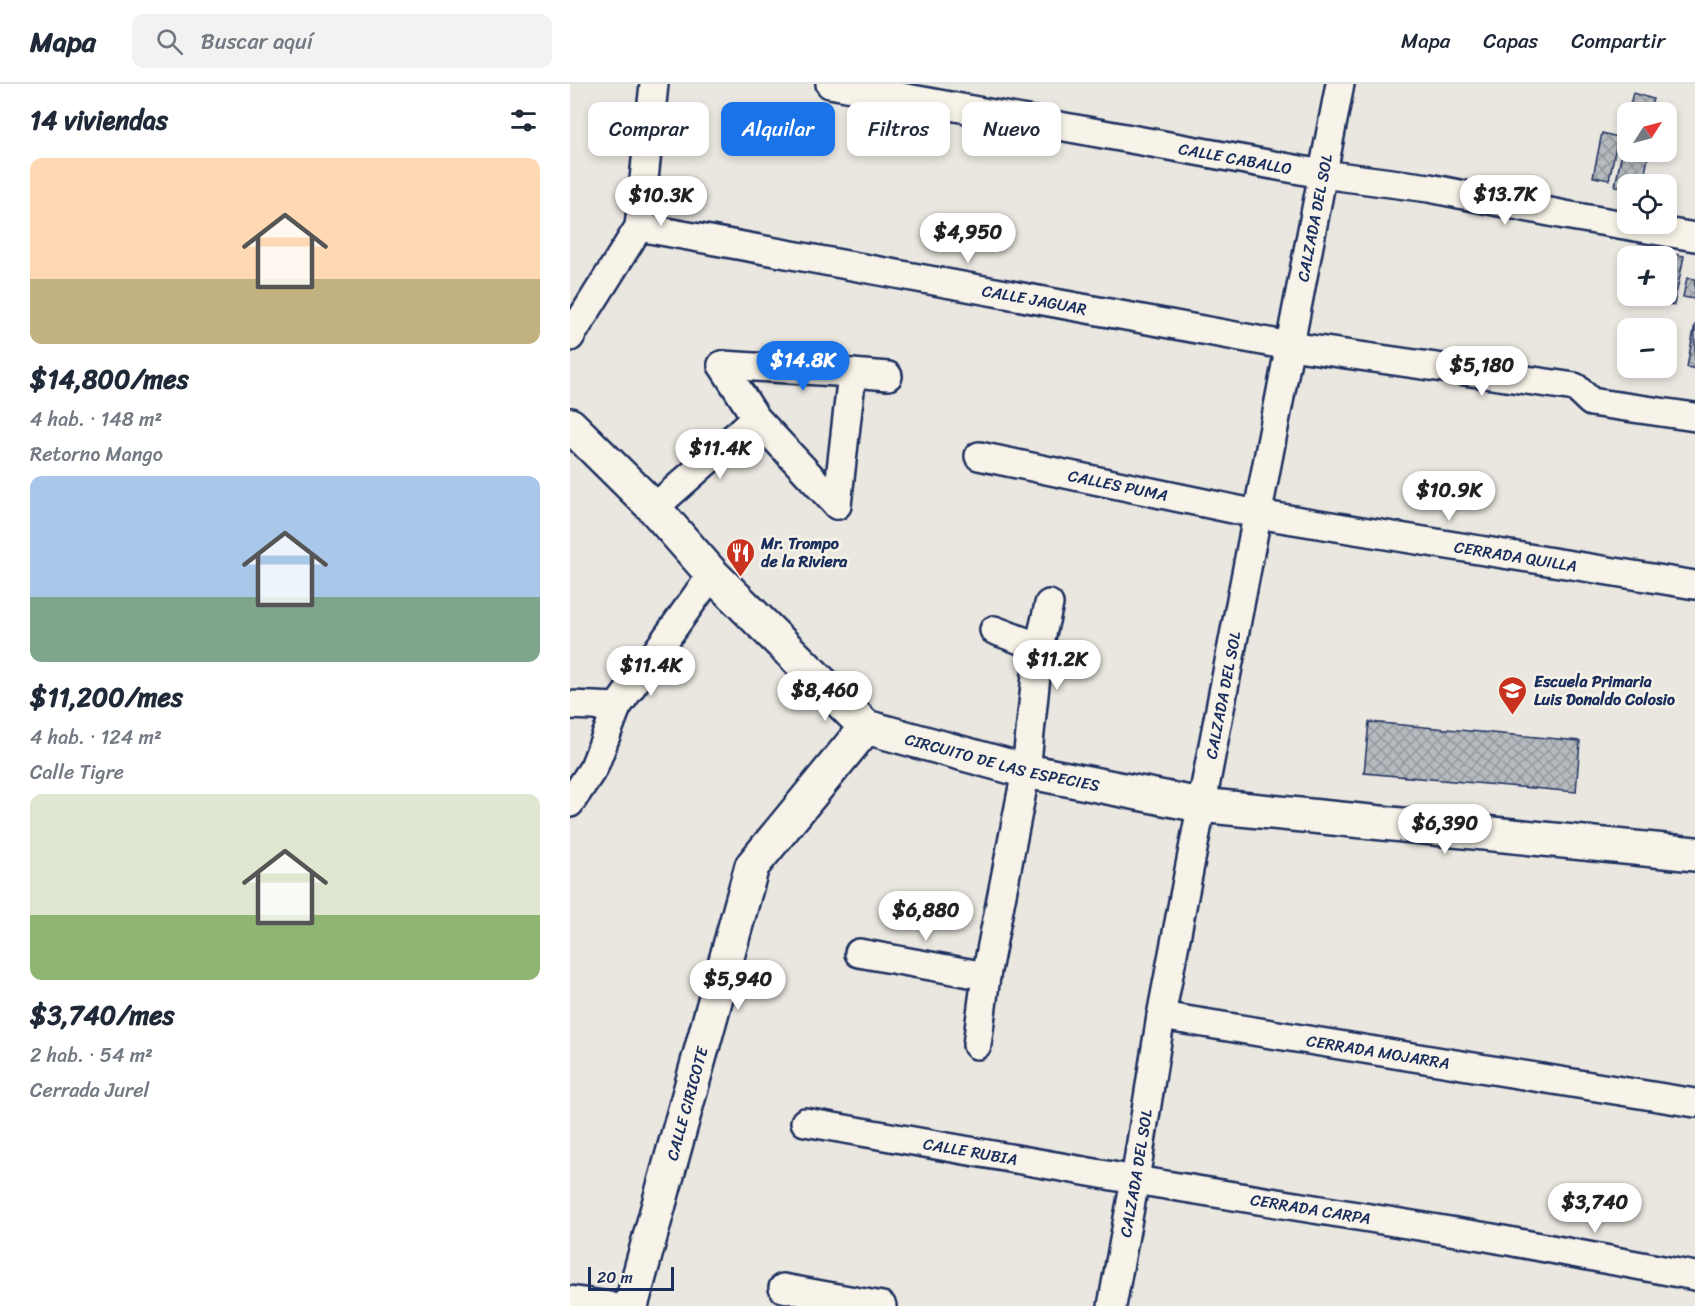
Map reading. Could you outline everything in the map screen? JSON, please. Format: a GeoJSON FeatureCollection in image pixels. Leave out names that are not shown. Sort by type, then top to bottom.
{"type":"FeatureCollection","features":[{"type":"Feature","properties":{"kind":"street"},"geometry":{"type":"LineString","coordinates":[[570,337],[639,226],[654,84]]}},
{"type":"Feature","properties":{"kind":"street","name":"CALLE CABALLO"},"geometry":{"type":"LineString","coordinates":[[831,84],[1322,174],[1429,188],[1565,215],[1695,237]]}},
{"type":"Feature","properties":{"kind":"street","name":"CALZADA DEL SOL"},"geometry":{"type":"LineString","coordinates":[[1112,1306],[1161,1016],[1200,806],[1340,84]]}},
{"type":"Feature","properties":{"kind":"street","name":"CALLE JAGUAR"},"geometry":{"type":"LineString","coordinates":[[639,226],[1290,346],[1575,387],[1591,402],[1685,415]]}},
{"type":"Feature","properties":{"kind":"street"},"geometry":{"type":"LineString","coordinates":[[852,373],[837,505],[756,418],[722,365],[852,373],[888,376]]}},
{"type":"Feature","properties":{"kind":"street"},"geometry":{"type":"LineString","coordinates":[[654,508],[756,418]]}},
{"type":"Feature","properties":{"kind":"street","name":"CIRCUITO DE LAS ESPECIES"},"geometry":{"type":"LineString","coordinates":[[570,425],[654,508],[712,574],[866,727],[1026,771],[1200,806],[1695,854]]}},
{"type":"Feature","properties":{"kind":"street","name":"CALLES PUMA"},"geometry":{"type":"LineString","coordinates":[[979,456],[1257,514]]}},
{"type":"Feature","properties":{"kind":"street","name":"CERRADA QUILLA"},"geometry":{"type":"LineString","coordinates":[[1257,514],[1695,585]]}},
{"type":"Feature","properties":{"kind":"street"},"geometry":{"type":"LineString","coordinates":[[570,803],[594,766],[616,707],[712,574]]}},
{"type":"Feature","properties":{"kind":"street"},"geometry":{"type":"LineString","coordinates":[[977,1045],[986,976],[1026,771],[1039,647],[1049,604]]}},
{"type":"Feature","properties":{"kind":"street"},"geometry":{"type":"LineString","coordinates":[[994,630],[1039,647]]}},
{"type":"Feature","properties":{"kind":"street"},"geometry":{"type":"LineString","coordinates":[[570,705],[616,707]]}},
{"type":"Feature","properties":{"kind":"street","name":"CALLE CIRICOTE"},"geometry":{"type":"LineString","coordinates":[[631,1306],[752,866],[866,727]]}},
{"type":"Feature","properties":{"kind":"street"},"geometry":{"type":"LineString","coordinates":[[859,953],[986,976]]}},
{"type":"Feature","properties":{"kind":"street","name":"CERRADA MOJARRA"},"geometry":{"type":"LineString","coordinates":[[1161,1016],[1695,1103]]}},
{"type":"Feature","properties":{"kind":"street","name":"CALLE RUBIA"},"geometry":{"type":"LineString","coordinates":[[805,1122],[1135,1180]]}},
{"type":"Feature","properties":{"kind":"street","name":"CERRADA CARPA"},"geometry":{"type":"LineString","coordinates":[[1135,1180],[1488,1237],[1695,1276]]}},
{"type":"Feature","properties":{"kind":"street"},"geometry":{"type":"LineString","coordinates":[[783,1288],[882,1306]]}},
{"type":"Feature","properties":{"kind":"street"},"geometry":{"type":"LineString","coordinates":[[570,1300],[610,1306]]}},
{"type":"Feature","properties":{"kind":"building"},"geometry":{"type":"Polygon","coordinates":[[[1633,93],[1653,99],[1652,102],[1631,102],[1633,93]]]}},
{"type":"Feature","properties":{"kind":"building"},"geometry":{"type":"Polygon","coordinates":[[[1602,133],[1617,137],[1609,180],[1593,177],[1602,133]]]}},
{"type":"Feature","properties":{"kind":"building"},"geometry":{"type":"Polygon","coordinates":[[[1620,162],[1647,162],[1645,174],[1618,174],[1620,162]]]}},
{"type":"Feature","properties":{"kind":"building"},"geometry":{"type":"Polygon","coordinates":[[[1677,255],[1684,256],[1677,290],[1677,255]]]}},
{"type":"Feature","properties":{"kind":"building"},"geometry":{"type":"Polygon","coordinates":[[[1687,278],[1695,279],[1695,299],[1683,297],[1687,278]]]}},
{"type":"Feature","properties":{"kind":"building"},"geometry":{"type":"Polygon","coordinates":[[[1695,324],[1695,369],[1687,367],[1695,324]]]}},
{"type":"Feature","properties":{"kind":"building"},"geometry":{"type":"Polygon","coordinates":[[[1369,722],[1580,741],[1576,792],[1364,773],[1369,722]]]}},
{"type":"Feature","properties":{"kind":"place","name":"Mr. Trompo de la Riviera"},"geometry":{"type":"Point","coordinates":[740,578]}},
{"type":"Feature","properties":{"kind":"place","name":"Escuela Primaria Luis Donaldo Colosio"},"geometry":{"type":"Point","coordinates":[1513,716]}}]}
